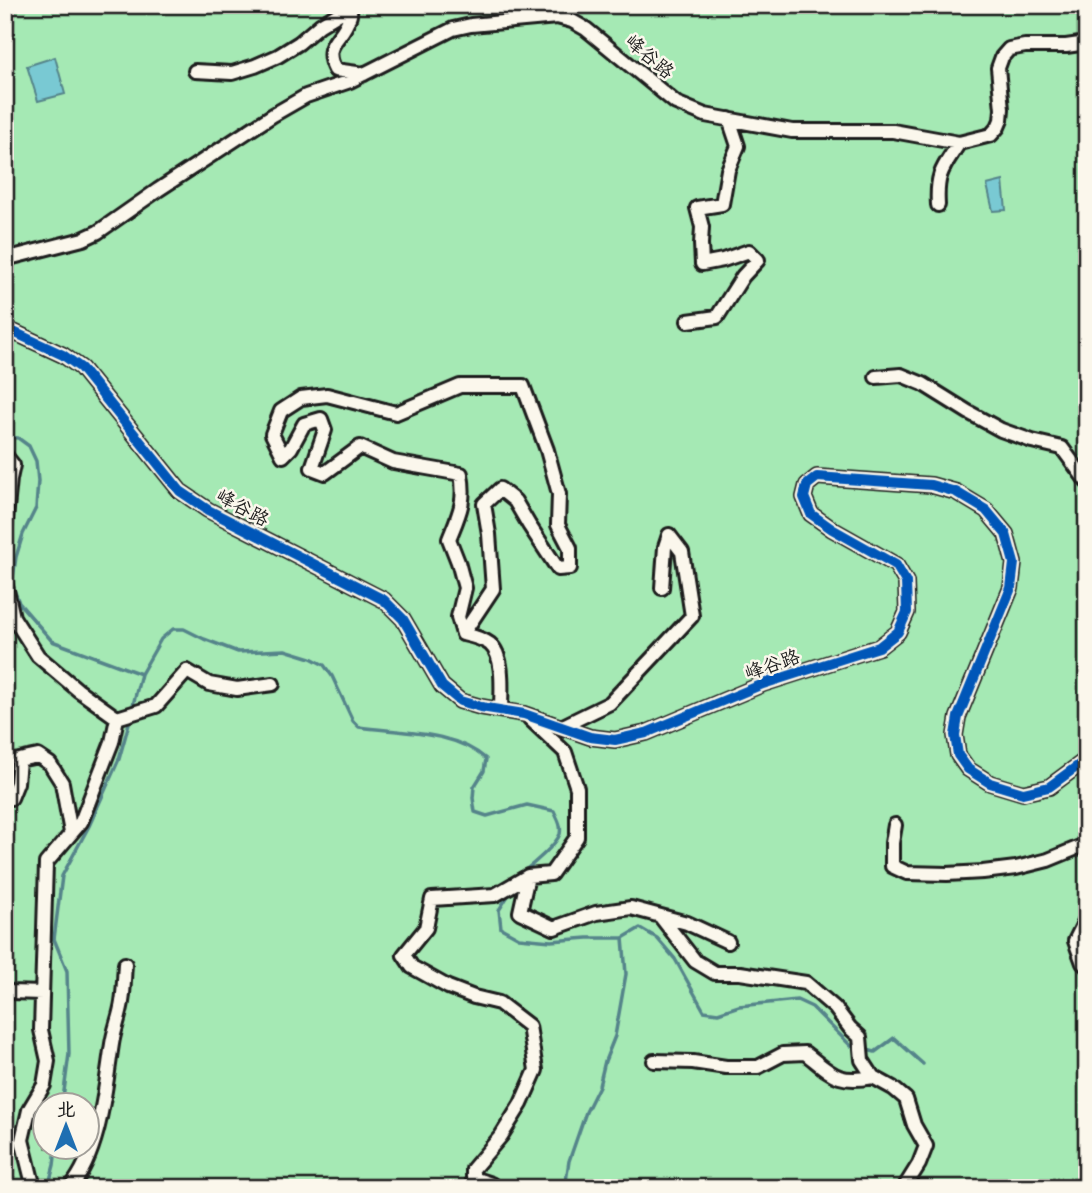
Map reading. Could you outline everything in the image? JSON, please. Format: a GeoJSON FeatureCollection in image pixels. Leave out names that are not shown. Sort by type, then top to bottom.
{"type":"FeatureCollection","features":[{"type":"Feature","properties":{"kind":"street"},"geometry":{"type":"LineString","coordinates":[[195,71],[232,73],[255,66],[299,43],[320,25],[350,6]]}},
{"type":"Feature","properties":{"kind":"street"},"geometry":{"type":"LineString","coordinates":[[350,6],[350,18],[332,44],[330,60],[335,70],[365,74]]}},
{"type":"Feature","properties":{"kind":"street","name":"峰谷路"},"geometry":{"type":"LineString","coordinates":[[5,259],[83,239],[98,232],[158,190],[306,96],[350,82],[453,29],[471,25],[557,17],[572,21],[586,29],[676,103],[705,115],[792,131],[892,131],[959,143],[991,135],[1002,120],[998,68],[1009,49],[1087,43]]}},
{"type":"Feature","properties":{"kind":"street"},"geometry":{"type":"LineString","coordinates":[[688,321],[717,317],[743,276],[758,260],[749,251],[702,264],[702,227],[697,208],[722,204],[728,170],[738,146],[729,119]]}},
{"type":"Feature","properties":{"kind":"street"},"geometry":{"type":"LineString","coordinates":[[938,205],[939,173],[959,143]]}},
{"type":"Feature","properties":{"kind":"street","name":"峰谷路"},"geometry":{"type":"LineString","coordinates":[[5,328],[63,355],[81,369],[180,491],[208,510],[384,600],[403,619],[442,686],[460,701],[524,714],[590,737],[615,740],[646,733],[763,684],[878,647],[898,632],[907,612],[906,582],[896,565],[811,514],[804,497],[807,485],[817,477],[931,485],[956,492],[986,510],[1006,534],[1014,563],[1011,588],[958,717],[955,735],[958,755],[968,769],[990,783],[1023,793],[1049,787],[1087,759]]}},
{"type":"Feature","properties":{"kind":"street"},"geometry":{"type":"LineString","coordinates":[[876,377],[901,375],[923,384],[1001,430],[1062,448],[1087,482]]}},
{"type":"Feature","properties":{"kind":"street"},"geometry":{"type":"LineString","coordinates":[[460,386],[523,386],[547,450],[559,494],[558,525],[570,548],[570,568],[558,569],[515,501],[500,489],[484,503],[493,589],[463,634],[457,617],[465,588],[449,539],[463,503],[461,474],[393,461],[360,447],[325,473],[312,468],[325,430],[321,419],[304,424],[291,448],[283,456],[272,434],[281,411],[301,398],[327,395],[396,413],[460,386]]}},
{"type":"Feature","properties":{"kind":"street"},"geometry":{"type":"LineString","coordinates":[[5,455],[13,465],[5,528]]}},
{"type":"Feature","properties":{"kind":"street"},"geometry":{"type":"LineString","coordinates":[[561,727],[610,703],[692,616],[682,552],[669,535],[664,547],[662,588]]}},
{"type":"Feature","properties":{"kind":"street"},"geometry":{"type":"LineString","coordinates":[[5,582],[13,617],[37,656],[78,690],[120,717]]}},
{"type":"Feature","properties":{"kind":"street"},"geometry":{"type":"LineString","coordinates":[[463,634],[492,645],[501,667],[501,710]]}},
{"type":"Feature","properties":{"kind":"street"},"geometry":{"type":"LineString","coordinates":[[120,717],[156,706],[187,671],[209,684],[218,686],[237,688],[273,684]]}},
{"type":"Feature","properties":{"kind":"street"},"geometry":{"type":"LineString","coordinates":[[492,1188],[491,1184],[473,1178],[473,1168],[501,1136],[521,1104],[536,1070],[529,1026],[499,1003],[449,987],[412,967],[404,955],[426,928],[432,900],[495,895],[527,876],[551,874],[577,837],[577,788],[565,752],[524,714]]}},
{"type":"Feature","properties":{"kind":"street"},"geometry":{"type":"LineString","coordinates":[[34,1188],[22,1140],[29,1110],[44,1085],[48,1061],[41,1030],[46,863],[81,822],[120,717]]}},
{"type":"Feature","properties":{"kind":"street"},"geometry":{"type":"LineString","coordinates":[[12,798],[17,783],[19,760],[37,756],[50,764],[62,783],[71,833]]}},
{"type":"Feature","properties":{"kind":"street"},"geometry":{"type":"LineString","coordinates":[[895,825],[892,866],[907,873],[947,874],[1016,868],[1048,860],[1087,844]]}},
{"type":"Feature","properties":{"kind":"street"},"geometry":{"type":"LineString","coordinates":[[527,876],[520,912],[554,928],[596,913],[631,908],[687,923],[728,942]]}},
{"type":"Feature","properties":{"kind":"street"},"geometry":{"type":"LineString","coordinates":[[660,916],[695,961],[715,973],[740,973],[806,983],[835,1008],[860,1037],[862,1060],[873,1077],[906,1099],[914,1125],[926,1146],[919,1164],[904,1188]]}},
{"type":"Feature","properties":{"kind":"street"},"geometry":{"type":"LineString","coordinates":[[1087,917],[1075,941],[1083,963],[1087,966]]}},
{"type":"Feature","properties":{"kind":"street"},"geometry":{"type":"LineString","coordinates":[[70,1188],[80,1176],[98,1126],[112,1041],[122,1004],[125,964]]}},
{"type":"Feature","properties":{"kind":"street"},"geometry":{"type":"LineString","coordinates":[[5,989],[10,992],[42,993]]}},
{"type":"Feature","properties":{"kind":"street"},"geometry":{"type":"LineString","coordinates":[[654,1061],[758,1067],[783,1055],[805,1053],[838,1078],[856,1080],[873,1077]]}},
{"type":"Feature","properties":{"kind":"green space"},"geometry":{"type":"Polygon","coordinates":[[[16,5],[1087,5],[1087,1188],[5,1188],[5,54],[16,5]]]}},
{"type":"Feature","properties":{"kind":"water"},"geometry":{"type":"Polygon","coordinates":[[[55,57],[65,94],[38,101],[27,66],[55,57]]]}},
{"type":"Feature","properties":{"kind":"water"},"geometry":{"type":"Polygon","coordinates":[[[1003,181],[1006,210],[993,211],[987,185],[1003,181]]]}},
{"type":"Feature","properties":{"kind":"waterway"},"geometry":{"type":"LineString","coordinates":[[5,437],[18,438],[29,446],[36,461],[38,481],[36,508],[23,534],[12,584],[19,603],[52,641],[141,674],[161,639],[173,629],[184,629],[238,652],[285,650],[311,658],[324,665],[332,676],[353,721],[359,727],[442,738],[473,750],[486,759],[484,771],[474,787],[475,812],[487,816],[527,805],[554,811],[560,825],[558,839],[523,872]]}},
{"type":"Feature","properties":{"kind":"waterway"},"geometry":{"type":"LineString","coordinates":[[132,709],[141,674]]}},
{"type":"Feature","properties":{"kind":"waterway"},"geometry":{"type":"LineString","coordinates":[[64,1092],[69,1054],[67,971],[54,939],[62,876],[89,826],[119,759],[131,716]]}},
{"type":"Feature","properties":{"kind":"waterway"},"geometry":{"type":"LineString","coordinates":[[511,891],[499,910],[501,928],[519,938],[551,941],[623,938],[626,974],[615,1036],[599,1086],[586,1112],[569,1161],[565,1188]]}},
{"type":"Feature","properties":{"kind":"waterway"},"geometry":{"type":"LineString","coordinates":[[623,938],[640,928],[657,938],[675,959],[704,1011],[718,1013],[739,1006],[797,1000],[812,1007],[851,1046],[875,1052],[894,1038],[923,1064]]}},
{"type":"Feature","properties":{"kind":"waterway"},"geometry":{"type":"LineString","coordinates":[[48,1188],[54,1162]]}},
{"type":"Feature","properties":{"kind":"cycle path"},"geometry":{"type":"LineString","coordinates":[[5,328],[63,355],[81,368],[180,491],[208,510],[384,600],[403,619],[442,686],[460,701],[524,714],[590,737],[615,740],[646,733],[763,684],[879,647],[898,632],[907,612],[906,582],[896,565],[811,514],[804,497],[807,485],[817,477],[931,485],[956,492],[986,510],[1006,534],[1014,563],[1011,588],[958,717],[955,735],[958,755],[968,769],[990,783],[1023,793],[1049,787],[1087,759]]}}]}
